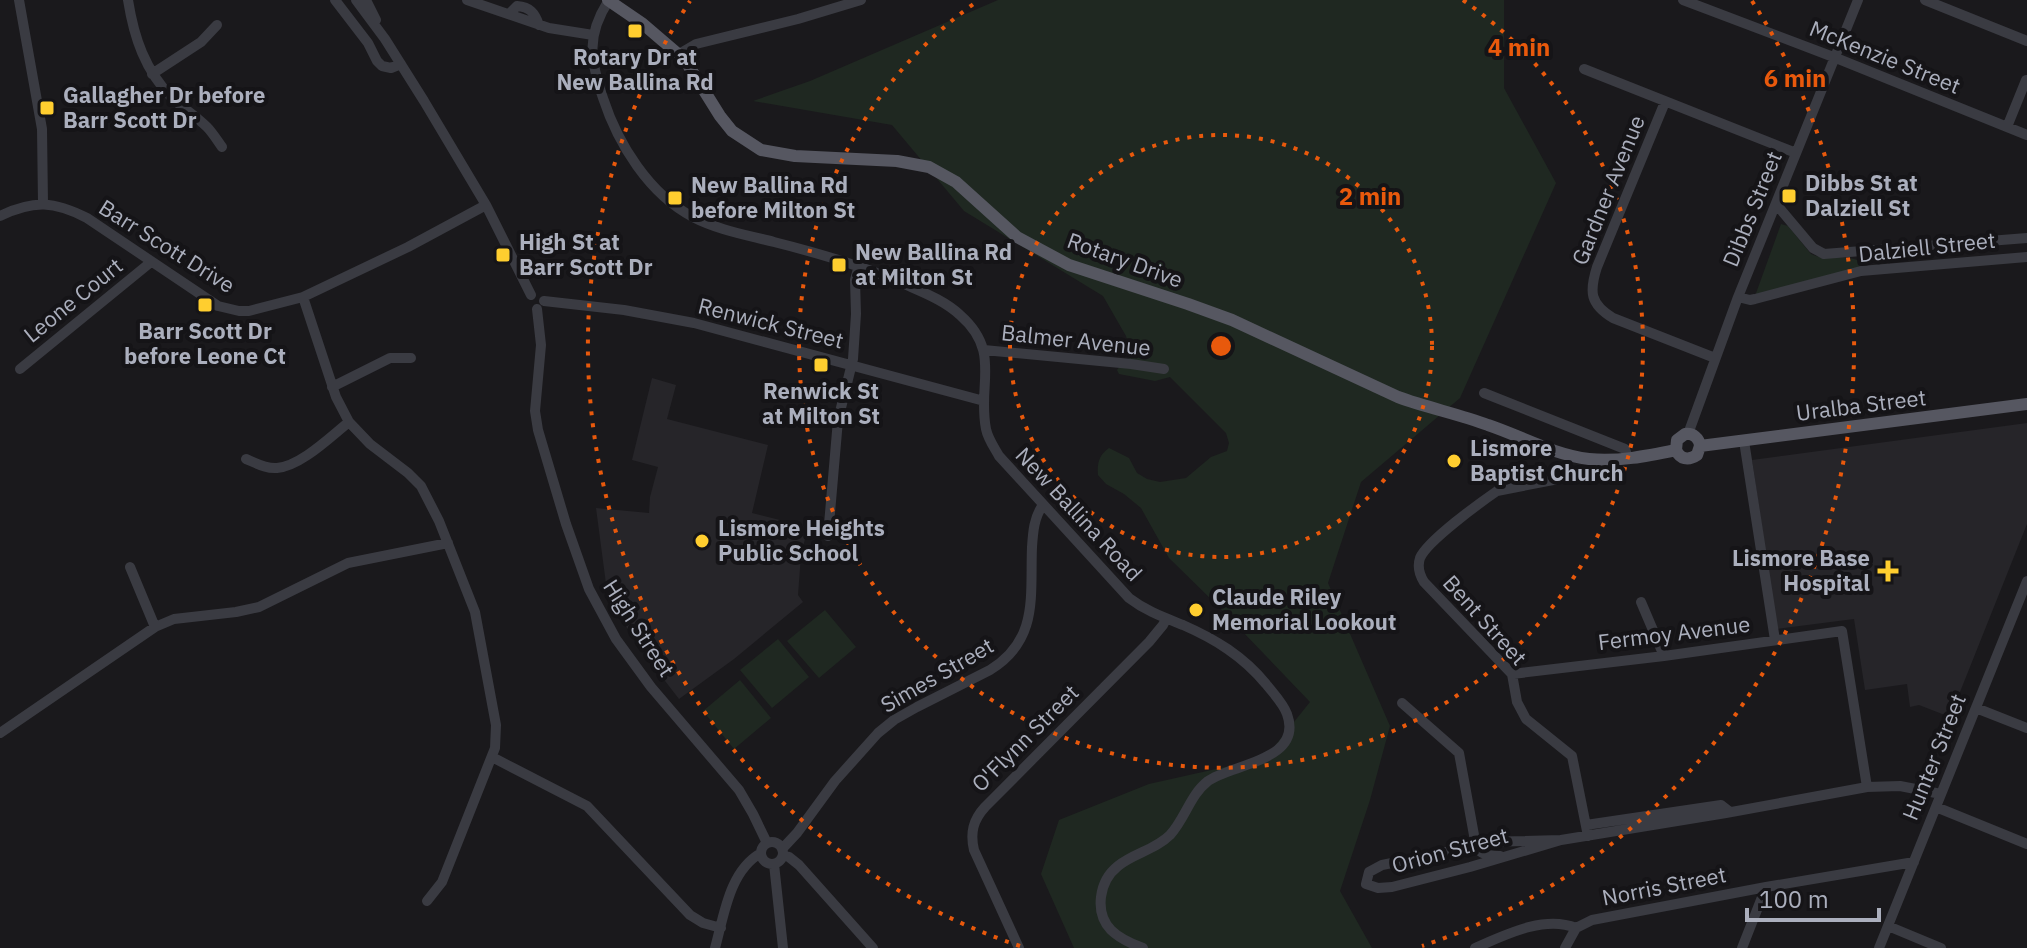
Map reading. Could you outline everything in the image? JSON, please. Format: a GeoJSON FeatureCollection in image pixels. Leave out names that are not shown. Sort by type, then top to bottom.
{"type":"FeatureCollection","features":[{"type":"Feature","properties":{"kind":"main road","name":"Rotary Drive"},"geometry":{"type":"LineString","coordinates":[[609,0],[679,54],[691,67],[732,131],[761,150],[795,156],[897,161],[929,167],[956,182],[1017,237],[1069,265],[1232,320],[1398,397],[1484,423],[1574,456],[1603,460]]}},
{"type":"Feature","properties":{"kind":"main road","name":"Rotary Drive"},"geometry":{"type":"LineString","coordinates":[[623,0],[643,24]]}},
{"type":"Feature","properties":{"kind":"main road","name":"Uralba Street"},"geometry":{"type":"LineString","coordinates":[[1603,460],[1676,450],[1688,459],[1697,455],[1700,446],[2027,404]]}},
{"type":"Feature","properties":{"kind":"main road"},"geometry":{"type":"LineString","coordinates":[[1676,450],[1677,440],[1688,434],[1697,438],[1700,446]]}},
{"type":"Feature","properties":{"kind":"street"},"geometry":{"type":"LineString","coordinates":[[0,216],[43,203],[42,129],[19,0]]}},
{"type":"Feature","properties":{"kind":"street"},"geometry":{"type":"LineString","coordinates":[[128,0],[135,36],[152,74],[171,97],[207,127],[222,147]]}},
{"type":"Feature","properties":{"kind":"street"},"geometry":{"type":"LineString","coordinates":[[335,0],[382,66],[391,68],[401,64]]}},
{"type":"Feature","properties":{"kind":"street"},"geometry":{"type":"LineString","coordinates":[[356,0],[401,64],[486,205]]}},
{"type":"Feature","properties":{"kind":"street"},"geometry":{"type":"LineString","coordinates":[[366,0],[385,39]]}},
{"type":"Feature","properties":{"kind":"street"},"geometry":{"type":"LineString","coordinates":[[467,0],[539,25],[593,35]]}},
{"type":"Feature","properties":{"kind":"street"},"geometry":{"type":"LineString","coordinates":[[609,0],[593,35],[597,75],[617,133],[639,168],[665,197],[694,218],[712,225],[859,265],[930,296],[951,307],[969,324],[984,350]]}},
{"type":"Feature","properties":{"kind":"street"},"geometry":{"type":"LineString","coordinates":[[679,54],[696,44],[861,0]]}},
{"type":"Feature","properties":{"kind":"street","name":"McKenzie Street"},"geometry":{"type":"LineString","coordinates":[[1684,0],[2027,135]]}},
{"type":"Feature","properties":{"kind":"street","name":"Dibbs Street"},"geometry":{"type":"LineString","coordinates":[[1688,434],[1738,297],[1858,0]]}},
{"type":"Feature","properties":{"kind":"street"},"geometry":{"type":"LineString","coordinates":[[1925,0],[2027,41]]}},
{"type":"Feature","properties":{"kind":"street"},"geometry":{"type":"LineString","coordinates":[[152,74],[201,42],[217,25]]}},
{"type":"Feature","properties":{"kind":"street"},"geometry":{"type":"LineString","coordinates":[[1584,69],[1796,153]]}},
{"type":"Feature","properties":{"kind":"street"},"geometry":{"type":"LineString","coordinates":[[2007,127],[2026,80]]}},
{"type":"Feature","properties":{"kind":"street","name":"Gardner Avenue"},"geometry":{"type":"LineString","coordinates":[[1665,102],[1591,288],[1602,312],[1715,358]]}},
{"type":"Feature","properties":{"kind":"street","name":"Barr Scott Drive"},"geometry":{"type":"LineString","coordinates":[[43,203],[87,218],[209,301],[228,310],[239,311],[260,310],[303,297],[408,247],[486,205]]}},
{"type":"Feature","properties":{"kind":"street","name":"Dalziell Street"},"geometry":{"type":"LineString","coordinates":[[1776,204],[1813,248],[1824,254],[2027,238]]}},
{"type":"Feature","properties":{"kind":"street","name":"High Street"},"geometry":{"type":"LineString","coordinates":[[486,205],[531,295],[528,304],[532,308],[540,305],[541,345],[535,411],[538,430],[556,495],[589,589],[600,612],[651,687],[739,790],[767,843]]}},
{"type":"Feature","properties":{"kind":"street","name":"Dalziell Street"},"geometry":{"type":"LineString","coordinates":[[1738,297],[1750,300],[1861,271],[2027,257]]}},
{"type":"Feature","properties":{"kind":"street","name":"Leone Court"},"geometry":{"type":"LineString","coordinates":[[20,369],[151,262]]}},
{"type":"Feature","properties":{"kind":"street"},"geometry":{"type":"LineString","coordinates":[[828,536],[838,420],[851,364],[856,314],[855,280],[859,265]]}},
{"type":"Feature","properties":{"kind":"street"},"geometry":{"type":"LineString","coordinates":[[303,297],[340,406],[349,422],[370,444],[421,486],[448,543],[475,612],[479,631],[496,737],[492,757],[442,882],[427,901]]}},
{"type":"Feature","properties":{"kind":"street","name":"Renwick Street"},"geometry":{"type":"LineString","coordinates":[[540,305],[624,310],[672,318],[984,401]]}},
{"type":"Feature","properties":{"kind":"street","name":"Balmer Avenue"},"geometry":{"type":"LineString","coordinates":[[984,350],[1164,369]]}},
{"type":"Feature","properties":{"kind":"street","name":"New Ballina Road"},"geometry":{"type":"LineString","coordinates":[[984,350],[986,431],[999,456],[1129,598],[1147,611],[1208,637],[1235,654],[1262,680],[1286,713],[1288,722],[1284,741],[1278,750],[1212,779],[1196,793],[1169,836],[1158,846],[1117,866],[1108,877],[1102,889],[1103,919],[1124,940],[1143,948]]}},
{"type":"Feature","properties":{"kind":"street"},"geometry":{"type":"LineString","coordinates":[[332,387],[390,358],[411,358]]}},
{"type":"Feature","properties":{"kind":"street"},"geometry":{"type":"LineString","coordinates":[[1484,393],[1611,442],[1625,449],[1628,458]]}},
{"type":"Feature","properties":{"kind":"street"},"geometry":{"type":"LineString","coordinates":[[246,459],[263,466],[288,466],[349,422]]}},
{"type":"Feature","properties":{"kind":"street"},"geometry":{"type":"LineString","coordinates":[[1744,441],[1775,640]]}},
{"type":"Feature","properties":{"kind":"street","name":"Uralba Street"},"geometry":{"type":"LineString","coordinates":[[1497,491],[1600,471],[1603,460]]}},
{"type":"Feature","properties":{"kind":"street","name":"Bent Street"},"geometry":{"type":"LineString","coordinates":[[1497,491],[1429,546],[1421,556],[1419,573],[1424,582],[1512,674],[1517,702],[1526,719],[1572,756],[1587,830]]}},
{"type":"Feature","properties":{"kind":"street","name":"Simes Street"},"geometry":{"type":"LineString","coordinates":[[782,852],[835,781],[887,726],[1001,664],[1015,650],[1029,619],[1033,535],[1036,517],[1043,505]]}},
{"type":"Feature","properties":{"kind":"street"},"geometry":{"type":"LineString","coordinates":[[0,733],[155,627],[174,619],[259,607],[348,563],[448,543]]}},
{"type":"Feature","properties":{"kind":"street"},"geometry":{"type":"LineString","coordinates":[[130,567],[155,627]]}},
{"type":"Feature","properties":{"kind":"street","name":"Hunter Street"},"geometry":{"type":"LineString","coordinates":[[1879,948],[2027,581]]}},
{"type":"Feature","properties":{"kind":"street"},"geometry":{"type":"LineString","coordinates":[[1641,602],[1664,656]]}},
{"type":"Feature","properties":{"kind":"street","name":"O'Flynn Street"},"geometry":{"type":"LineString","coordinates":[[1019,948],[974,850],[972,834],[976,820],[985,807],[1149,642],[1166,619]]}},
{"type":"Feature","properties":{"kind":"street","name":"Fermoy Avenue"},"geometry":{"type":"LineString","coordinates":[[1512,674],[1842,631],[1867,787]]}},
{"type":"Feature","properties":{"kind":"street"},"geometry":{"type":"LineString","coordinates":[[1402,703],[1459,753],[1476,846],[1486,855],[1505,856]]}},
{"type":"Feature","properties":{"kind":"street"},"geometry":{"type":"LineString","coordinates":[[1976,708],[2027,728]]}},
{"type":"Feature","properties":{"kind":"street"},"geometry":{"type":"LineString","coordinates":[[492,757],[587,806],[690,915],[721,928]]}},
{"type":"Feature","properties":{"kind":"street","name":"Orion Street"},"geometry":{"type":"LineString","coordinates":[[1561,840],[1482,842],[1476,846],[1382,865],[1369,872],[1366,884],[1378,888],[1392,887],[1470,867],[1561,840],[1587,830],[1730,812],[1867,787],[1900,786],[1941,794]]}},
{"type":"Feature","properties":{"kind":"street"},"geometry":{"type":"LineString","coordinates":[[1936,807],[2027,844]]}},
{"type":"Feature","properties":{"kind":"street"},"geometry":{"type":"LineString","coordinates":[[782,852],[779,862],[774,864],[765,862],[761,853],[767,843],[776,843],[873,948]]}},
{"type":"Feature","properties":{"kind":"street"},"geometry":{"type":"LineString","coordinates":[[715,948],[739,874],[749,861],[761,853]]}},
{"type":"Feature","properties":{"kind":"street","name":"Norris Street"},"geometry":{"type":"LineString","coordinates":[[1475,948],[1532,927],[1559,923],[1576,928],[1592,920],[1914,862]]}},
{"type":"Feature","properties":{"kind":"street"},"geometry":{"type":"LineString","coordinates":[[774,864],[783,948]]}},
{"type":"Feature","properties":{"kind":"street"},"geometry":{"type":"LineString","coordinates":[[1742,948],[1766,887]]}},
{"type":"Feature","properties":{"kind":"street"},"geometry":{"type":"LineString","coordinates":[[1888,926],[1941,948]]}},
{"type":"Feature","properties":{"kind":"street"},"geometry":{"type":"LineString","coordinates":[[1565,948],[1576,928]]}},
{"type":"Feature","properties":{"kind":"shaded area"},"geometry":{"type":"Polygon","coordinates":[[[998,0],[1504,0],[1504,88],[1556,183],[1460,398],[1361,482],[1328,583],[1390,726],[1340,891],[1372,948],[1074,948],[1041,874],[1059,820],[1149,784],[1265,758],[1310,702],[1169,558],[1141,508],[1098,475],[1099,460],[1109,448],[1129,458],[1137,473],[1147,479],[1160,482],[1186,478],[1211,457],[1227,451],[1229,443],[1226,433],[1170,377],[1155,381],[1119,374],[1117,370],[1130,358],[1131,353],[1126,336],[1103,296],[964,211],[892,125],[753,101],[810,81],[998,0]]]}},
{"type":"Feature","properties":{"kind":"shaded area"},"geometry":{"type":"Polygon","coordinates":[[[1781,224],[1788,226],[1811,254],[1855,259],[1861,262],[1862,267],[1755,296],[1781,224]]]}},
{"type":"Feature","properties":{"kind":"shaded area","name":"Lismore Heights Public School"},"geometry":{"type":"Polygon","coordinates":[[[652,378],[676,385],[667,419],[768,445],[752,513],[808,527],[801,555],[798,595],[803,602],[679,699],[608,599],[596,508],[649,513],[658,467],[632,460],[652,378]]]}},
{"type":"Feature","properties":{"kind":"shaded area","name":"Lismore Base Hospital"},"geometry":{"type":"Polygon","coordinates":[[[2027,423],[2027,524],[1950,717],[1919,705],[1910,707],[1907,684],[1865,690],[1854,619],[1777,629],[1752,460],[2027,423]]]}},
{"type":"Feature","properties":{"kind":"shaded area"},"geometry":{"type":"Polygon","coordinates":[[[825,610],[856,647],[819,678],[787,641],[825,610]]]}},
{"type":"Feature","properties":{"kind":"shaded area"},"geometry":{"type":"Polygon","coordinates":[[[778,639],[809,677],[772,708],[740,670],[778,639]]]}},
{"type":"Feature","properties":{"kind":"shaded area"},"geometry":{"type":"Polygon","coordinates":[[[740,680],[771,718],[734,749],[703,711],[740,680]]]}},
{"type":"Feature","properties":{"kind":"place","name":"Rotary Dr at New Ballina Rd"},"geometry":{"type":"Point","coordinates":[635,31]}},
{"type":"Feature","properties":{"kind":"place","name":"Gallagher Dr before Barr Scott Dr"},"geometry":{"type":"Point","coordinates":[47,108]}},
{"type":"Feature","properties":{"kind":"place","name":"Dibbs St at Dalziell St"},"geometry":{"type":"Point","coordinates":[1789,196]}},
{"type":"Feature","properties":{"kind":"place","name":"New Ballina Rd before Milton St"},"geometry":{"type":"Point","coordinates":[675,198]}},
{"type":"Feature","properties":{"kind":"place","name":"High St at Barr Scott Dr"},"geometry":{"type":"Point","coordinates":[503,255]}},
{"type":"Feature","properties":{"kind":"place","name":"New Ballina Rd at Milton St"},"geometry":{"type":"Point","coordinates":[839,265]}},
{"type":"Feature","properties":{"kind":"place","name":"Barr Scott Dr before Leone Ct"},"geometry":{"type":"Point","coordinates":[205,305]}},
{"type":"Feature","properties":{"kind":"place","name":"Renwick St at Milton St"},"geometry":{"type":"Point","coordinates":[821,365]}},
{"type":"Feature","properties":{"kind":"place","name":"Lismore Baptist Church"},"geometry":{"type":"Point","coordinates":[1454,461]}},
{"type":"Feature","properties":{"kind":"place","name":"Lismore Heights Public School"},"geometry":{"type":"Point","coordinates":[702,541]}},
{"type":"Feature","properties":{"kind":"place","name":"Lismore Base Hospital"},"geometry":{"type":"Point","coordinates":[1888,571]}},
{"type":"Feature","properties":{"kind":"place","name":"Claude Riley Memorial Lookout"},"geometry":{"type":"Point","coordinates":[1196,610]}}]}
